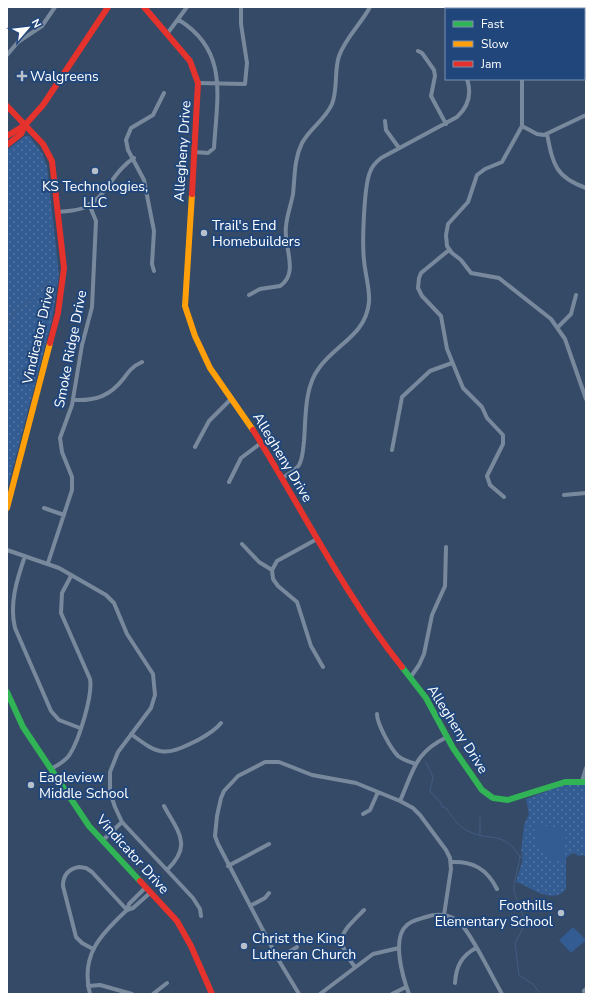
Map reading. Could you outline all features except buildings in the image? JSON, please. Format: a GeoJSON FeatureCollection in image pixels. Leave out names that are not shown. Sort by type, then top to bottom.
{"type":"FeatureCollection","features":[{"type":"Feature","properties":{"kind":"street"},"geometry":{"type":"LineString","coordinates":[[7,56],[18,42],[42,26],[55,7]]}},
{"type":"Feature","properties":{"kind":"street"},"geometry":{"type":"LineString","coordinates":[[7,145],[21,134],[25,125],[49,96],[108,7]]}},
{"type":"Feature","properties":{"kind":"street","name":"Allegheny Drive"},"geometry":{"type":"LineString","coordinates":[[144,7],[190,61],[194,68],[198,83],[185,306],[194,336],[204,356],[261,443],[317,539],[380,640],[426,698],[447,737],[482,790],[498,799],[515,799],[558,784],[570,781],[584,781]]}},
{"type":"Feature","properties":{"kind":"street"},"geometry":{"type":"LineString","coordinates":[[167,34],[179,20],[187,7]]}},
{"type":"Feature","properties":{"kind":"street"},"geometry":{"type":"LineString","coordinates":[[198,83],[245,84],[247,63],[241,24],[241,7]]}},
{"type":"Feature","properties":{"kind":"street"},"geometry":{"type":"LineString","coordinates":[[249,295],[260,289],[280,286],[289,276],[290,267],[285,232],[293,192],[296,164],[303,142],[323,118],[332,103],[338,61],[343,47],[370,7]]}},
{"type":"Feature","properties":{"kind":"street"},"geometry":{"type":"LineString","coordinates":[[179,20],[197,33],[204,41],[214,62],[218,84],[214,148],[208,153],[194,152]]}},
{"type":"Feature","properties":{"kind":"street"},"geometry":{"type":"LineString","coordinates":[[418,51],[422,53],[434,70],[435,76],[431,96],[446,124]]}},
{"type":"Feature","properties":{"kind":"street"},"geometry":{"type":"LineString","coordinates":[[282,478],[295,470],[302,459],[308,395],[315,374],[326,360],[356,334],[366,316],[369,294],[363,243],[368,178],[374,164],[399,148],[457,118],[466,106],[469,92],[467,80]]}},
{"type":"Feature","properties":{"kind":"street"},"geometry":{"type":"LineString","coordinates":[[522,80],[522,126],[502,162],[480,172],[475,180],[468,202],[448,224],[446,235],[449,250],[461,260],[471,273],[499,278],[547,315],[558,327],[565,339],[586,399]]}},
{"type":"Feature","properties":{"kind":"street"},"geometry":{"type":"LineString","coordinates":[[154,271],[152,264],[154,237],[153,223],[144,180],[126,140],[129,131],[134,125],[147,120],[153,115],[164,93]]}},
{"type":"Feature","properties":{"kind":"street","name":"Vindicator Drive"},"geometry":{"type":"LineString","coordinates":[[7,106],[43,144],[52,161],[64,268],[61,300],[7,508]]}},
{"type":"Feature","properties":{"kind":"street"},"geometry":{"type":"LineString","coordinates":[[522,126],[537,134],[547,134],[586,115]]}},
{"type":"Feature","properties":{"kind":"street"},"geometry":{"type":"LineString","coordinates":[[385,121],[386,130],[399,148]]}},
{"type":"Feature","properties":{"kind":"street"},"geometry":{"type":"LineString","coordinates":[[7,136],[25,125]]}},
{"type":"Feature","properties":{"kind":"street"},"geometry":{"type":"LineString","coordinates":[[547,134],[552,159],[556,169],[570,182],[586,188]]}},
{"type":"Feature","properties":{"kind":"street"},"geometry":{"type":"LineString","coordinates":[[58,212],[74,210],[90,204],[124,165],[134,158]]}},
{"type":"Feature","properties":{"kind":"street"},"geometry":{"type":"LineString","coordinates":[[289,164],[296,164]]}},
{"type":"Feature","properties":{"kind":"street","name":"Smoke Ridge Drive"},"geometry":{"type":"LineString","coordinates":[[48,563],[72,496],[70,472],[62,452],[60,438],[74,400],[82,345],[92,307],[96,221],[90,204]]}},
{"type":"Feature","properties":{"kind":"street"},"geometry":{"type":"LineString","coordinates":[[449,250],[421,273],[418,283],[422,296],[441,316],[445,343],[463,388],[482,408],[487,418],[503,435],[503,444],[487,476],[490,485],[504,497]]}},
{"type":"Feature","properties":{"kind":"street"},"geometry":{"type":"LineString","coordinates":[[558,327],[571,314],[576,295]]}},
{"type":"Feature","properties":{"kind":"street"},"geometry":{"type":"LineString","coordinates":[[74,400],[92,400],[110,393],[134,365],[142,362]]}},
{"type":"Feature","properties":{"kind":"street"},"geometry":{"type":"LineString","coordinates":[[392,450],[402,397],[430,371],[452,363]]}},
{"type":"Feature","properties":{"kind":"street"},"geometry":{"type":"LineString","coordinates":[[195,448],[209,421],[232,398]]}},
{"type":"Feature","properties":{"kind":"street"},"geometry":{"type":"LineString","coordinates":[[229,482],[241,458],[261,443]]}},
{"type":"Feature","properties":{"kind":"street"},"geometry":{"type":"LineString","coordinates":[[564,495],[586,493]]}},
{"type":"Feature","properties":{"kind":"street"},"geometry":{"type":"LineString","coordinates":[[44,508],[64,515]]}},
{"type":"Feature","properties":{"kind":"street"},"geometry":{"type":"LineString","coordinates":[[317,539],[280,559],[274,564],[272,570],[274,582],[297,602],[310,642],[323,667]]}},
{"type":"Feature","properties":{"kind":"street"},"geometry":{"type":"LineString","coordinates":[[242,544],[259,562],[272,570]]}},
{"type":"Feature","properties":{"kind":"street"},"geometry":{"type":"LineString","coordinates":[[410,678],[420,665],[424,654],[432,615],[445,586],[446,547]]}},
{"type":"Feature","properties":{"kind":"street"},"geometry":{"type":"LineString","coordinates":[[7,550],[48,563],[101,591],[110,599],[131,641],[153,674],[155,687],[153,702],[146,715],[115,757],[109,778],[112,800],[122,822],[193,898],[200,909],[201,916]]}},
{"type":"Feature","properties":{"kind":"street"},"geometry":{"type":"LineString","coordinates":[[25,556],[15,589],[13,609],[15,628],[51,711],[59,720],[80,728]]}},
{"type":"Feature","properties":{"kind":"street"},"geometry":{"type":"LineString","coordinates":[[51,770],[70,754],[91,696],[91,685],[61,613],[60,604],[62,593],[71,576]]}},
{"type":"Feature","properties":{"kind":"street","name":"Vindicator Drive"},"geometry":{"type":"LineString","coordinates":[[7,692],[23,727],[89,826],[174,918],[184,933],[212,994]]}},
{"type":"Feature","properties":{"kind":"street"},"geometry":{"type":"LineString","coordinates":[[376,714],[377,720],[394,752],[402,758],[416,764]]}},
{"type":"Feature","properties":{"kind":"street"},"geometry":{"type":"LineString","coordinates":[[132,734],[150,748],[168,752],[178,750],[215,731],[221,723]]}},
{"type":"Feature","properties":{"kind":"street"},"geometry":{"type":"LineString","coordinates":[[400,801],[416,764],[424,751],[447,737]]}},
{"type":"Feature","properties":{"kind":"street"},"geometry":{"type":"LineString","coordinates":[[299,994],[278,959],[228,866],[215,836],[219,805],[228,786],[242,773],[269,760],[279,762],[312,775],[356,783],[400,801],[420,815],[446,850],[451,862],[444,915]]}},
{"type":"Feature","properties":{"kind":"street"},"geometry":{"type":"LineString","coordinates":[[584,781],[586,768]]}},
{"type":"Feature","properties":{"kind":"street"},"geometry":{"type":"LineString","coordinates":[[363,814],[370,810],[378,792]]}},
{"type":"Feature","properties":{"kind":"street"},"geometry":{"type":"LineString","coordinates":[[164,806],[180,836],[182,846],[176,861],[167,870]]}},
{"type":"Feature","properties":{"kind":"street"},"geometry":{"type":"LineString","coordinates":[[102,841],[122,822]]}},
{"type":"Feature","properties":{"kind":"street"},"geometry":{"type":"LineString","coordinates":[[228,866],[269,844]]}},
{"type":"Feature","properties":{"kind":"street"},"geometry":{"type":"LineString","coordinates":[[451,862],[466,862],[477,866],[490,878],[497,889]]}},
{"type":"Feature","properties":{"kind":"street"},"geometry":{"type":"LineString","coordinates":[[93,949],[82,943],[75,934],[63,886],[63,879],[66,873],[79,867],[89,869],[128,910]]}},
{"type":"Feature","properties":{"kind":"street"},"geometry":{"type":"LineString","coordinates":[[90,994],[87,971],[93,949],[102,934],[128,910],[129,904],[148,889]]}},
{"type":"Feature","properties":{"kind":"street"},"geometry":{"type":"LineString","coordinates":[[250,906],[265,898],[269,893]]}},
{"type":"Feature","properties":{"kind":"street"},"geometry":{"type":"LineString","coordinates":[[355,967],[344,953],[342,939],[347,926],[364,910]]}},
{"type":"Feature","properties":{"kind":"street"},"geometry":{"type":"LineString","coordinates":[[409,994],[406,987],[398,948],[399,935],[407,924],[429,916],[444,915],[454,918],[461,924],[502,994]]}},
{"type":"Feature","properties":{"kind":"street"},"geometry":{"type":"LineString","coordinates":[[278,959],[297,947]]}},
{"type":"Feature","properties":{"kind":"street"},"geometry":{"type":"LineString","coordinates":[[320,994],[373,954],[398,948]]}},
{"type":"Feature","properties":{"kind":"street"},"geometry":{"type":"LineString","coordinates":[[454,983],[460,962],[467,954],[476,948]]}},
{"type":"Feature","properties":{"kind":"street"},"geometry":{"type":"LineString","coordinates":[[153,994],[167,983]]}},
{"type":"Feature","properties":{"kind":"street"},"geometry":{"type":"LineString","coordinates":[[88,986],[100,985],[132,994]]}},
{"type":"Feature","properties":{"kind":"street"},"geometry":{"type":"LineString","coordinates":[[392,994],[406,987]]}},
{"type":"Feature","properties":{"kind":"shaded area"},"geometry":{"type":"Polygon","coordinates":[[[25,136],[29,136],[42,153],[47,166],[59,274],[52,320],[7,490],[7,150],[25,136]]]}},
{"type":"Feature","properties":{"kind":"shaded area"},"geometry":{"type":"Polygon","coordinates":[[[576,784],[586,785],[586,857],[584,855],[578,856],[574,853],[568,856],[566,859],[566,889],[560,894],[554,896],[547,895],[516,882],[522,862],[523,853],[521,852],[524,825],[529,814],[526,799],[560,786],[576,784]]]}},
{"type":"Feature","properties":{"kind":"shaded area"},"geometry":{"type":"Polygon","coordinates":[[[534,823],[566,831],[564,862],[550,857],[541,849],[534,830],[534,823]]]}},
{"type":"Feature","properties":{"kind":"shaded area"},"geometry":{"type":"Polygon","coordinates":[[[573,927],[586,940],[571,953],[559,940],[573,927]]]}},
{"type":"Feature","properties":{"kind":"waterway"},"geometry":{"type":"LineString","coordinates":[[7,323],[12,314],[31,301],[49,280]]}},
{"type":"Feature","properties":{"kind":"waterway"},"geometry":{"type":"LineString","coordinates":[[426,762],[433,777],[430,791],[441,803],[442,807],[446,808],[453,818],[467,830],[478,835],[503,840],[508,843],[520,857],[514,885],[514,892],[524,918],[523,928],[515,943],[519,975],[534,985],[540,994]]}},
{"type":"Feature","properties":{"kind":"waterway"},"geometry":{"type":"LineString","coordinates":[[480,817],[480,834]]}},
{"type":"Feature","properties":{"kind":"waterway"},"geometry":{"type":"LineString","coordinates":[[521,858],[522,853]]}},
{"type":"Feature","properties":{"kind":"traffic: fast"},"geometry":{"type":"LineString","coordinates":[[402,667],[426,698],[453,748],[482,790],[493,798],[508,800],[565,782],[586,782]]}},
{"type":"Feature","properties":{"kind":"traffic: fast"},"geometry":{"type":"LineString","coordinates":[[7,692],[23,727],[89,826],[140,881]]}},
{"type":"Feature","properties":{"kind":"traffic: slow"},"geometry":{"type":"LineString","coordinates":[[192,194],[185,306],[195,336],[210,368],[253,430]]}},
{"type":"Feature","properties":{"kind":"traffic: slow"},"geometry":{"type":"LineString","coordinates":[[7,508],[50,343]]}},
{"type":"Feature","properties":{"kind":"traffic: jam"},"geometry":{"type":"LineString","coordinates":[[7,145],[21,134],[25,125],[43,105],[108,7]]}},
{"type":"Feature","properties":{"kind":"traffic: jam"},"geometry":{"type":"LineString","coordinates":[[144,7],[190,61],[198,83],[192,194]]}},
{"type":"Feature","properties":{"kind":"traffic: jam"},"geometry":{"type":"LineString","coordinates":[[7,106],[43,144],[52,161],[64,268],[58,313],[50,343]]}},
{"type":"Feature","properties":{"kind":"traffic: jam"},"geometry":{"type":"LineString","coordinates":[[7,136],[25,125]]}},
{"type":"Feature","properties":{"kind":"traffic: jam"},"geometry":{"type":"LineString","coordinates":[[253,430],[342,581],[381,639],[402,667]]}},
{"type":"Feature","properties":{"kind":"traffic: jam"},"geometry":{"type":"LineString","coordinates":[[140,881],[177,921],[191,946],[212,994]]}},
{"type":"Feature","properties":{"kind":"place","name":"Walgreens"},"geometry":{"type":"Point","coordinates":[22,76]}},
{"type":"Feature","properties":{"kind":"place","name":"KS Technologies, LLC"},"geometry":{"type":"Point","coordinates":[95,171]}},
{"type":"Feature","properties":{"kind":"place","name":"Trail's End Homebuilders"},"geometry":{"type":"Point","coordinates":[204,233]}},
{"type":"Feature","properties":{"kind":"place","name":"Eagleview Middle School"},"geometry":{"type":"Point","coordinates":[31,785]}},
{"type":"Feature","properties":{"kind":"place","name":"Foothills Elementary School"},"geometry":{"type":"Point","coordinates":[561,913]}},
{"type":"Feature","properties":{"kind":"place","name":"Christ the King Lutheran Church"},"geometry":{"type":"Point","coordinates":[244,946]}}]}
